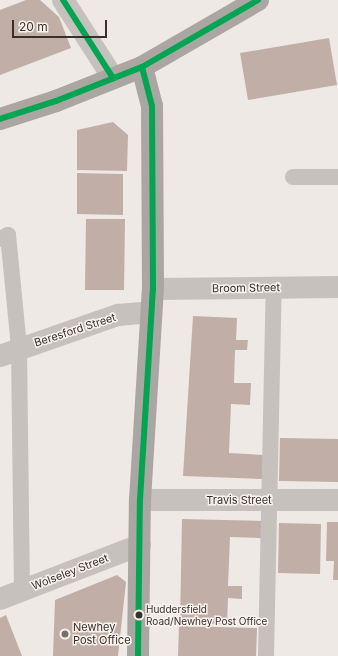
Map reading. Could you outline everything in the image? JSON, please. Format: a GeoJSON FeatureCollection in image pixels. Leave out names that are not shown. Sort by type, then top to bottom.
{"type":"FeatureCollection","features":[{"type":"Feature","properties":{"kind":"main road"},"geometry":{"type":"LineString","coordinates":[[0,119],[142,67],[258,0]]}},
{"type":"Feature","properties":{"kind":"main road"},"geometry":{"type":"LineString","coordinates":[[138,656],[140,500],[153,290],[152,106],[142,67]]}},
{"type":"Feature","properties":{"kind":"street"},"geometry":{"type":"LineString","coordinates":[[63,0],[113,78]]}},
{"type":"Feature","properties":{"kind":"street","name":"Broom Street"},"geometry":{"type":"LineString","coordinates":[[153,290],[338,287]]}},
{"type":"Feature","properties":{"kind":"street","name":"Beresford Street"},"geometry":{"type":"LineString","coordinates":[[10,352],[118,315],[151,312]]}},
{"type":"Feature","properties":{"kind":"street","name":"Travis Street"},"geometry":{"type":"LineString","coordinates":[[140,500],[338,500]]}},
{"type":"Feature","properties":{"kind":"street","name":"Wolseley Street"},"geometry":{"type":"LineString","coordinates":[[0,599],[140,545]]}},
{"type":"Feature","properties":{"kind":"lane"},"geometry":{"type":"LineString","coordinates":[[293,177],[338,177]]}},
{"type":"Feature","properties":{"kind":"lane"},"geometry":{"type":"LineString","coordinates":[[0,239],[8,236],[10,352],[22,590]]}},
{"type":"Feature","properties":{"kind":"lane"},"geometry":{"type":"LineString","coordinates":[[266,656],[274,288]]}},
{"type":"Feature","properties":{"kind":"building"},"geometry":{"type":"Polygon","coordinates":[[[26,0],[40,0],[59,17],[71,48],[0,75],[0,10],[26,0]]]}},
{"type":"Feature","properties":{"kind":"building"},"geometry":{"type":"Polygon","coordinates":[[[329,38],[337,85],[248,100],[240,53],[329,38]]]}},
{"type":"Feature","properties":{"kind":"building"},"geometry":{"type":"Polygon","coordinates":[[[113,122],[128,135],[127,171],[77,170],[77,130],[113,122]]]}},
{"type":"Feature","properties":{"kind":"building"},"geometry":{"type":"Polygon","coordinates":[[[77,173],[123,174],[123,215],[77,214],[77,173]]]}},
{"type":"Feature","properties":{"kind":"building"},"geometry":{"type":"Polygon","coordinates":[[[86,219],[125,219],[124,290],[85,290],[86,219]]]}},
{"type":"Feature","properties":{"kind":"building"},"geometry":{"type":"Polygon","coordinates":[[[193,316],[237,318],[236,340],[248,340],[247,350],[235,350],[234,383],[251,383],[250,405],[231,404],[229,453],[264,455],[263,479],[183,476],[193,316]]]}},
{"type":"Feature","properties":{"kind":"building"},"geometry":{"type":"Polygon","coordinates":[[[280,438],[338,439],[338,482],[279,481],[280,438]]]}},
{"type":"Feature","properties":{"kind":"building"},"geometry":{"type":"Polygon","coordinates":[[[182,519],[262,521],[261,538],[230,537],[228,586],[242,586],[242,599],[228,598],[227,624],[180,623],[182,519]]]}},
{"type":"Feature","properties":{"kind":"building"},"geometry":{"type":"Polygon","coordinates":[[[327,522],[338,522],[338,580],[333,580],[334,561],[326,561],[327,522]]]}},
{"type":"Feature","properties":{"kind":"building"},"geometry":{"type":"Polygon","coordinates":[[[279,523],[321,524],[320,574],[278,573],[279,523]]]}},
{"type":"Feature","properties":{"kind":"building"},"geometry":{"type":"Polygon","coordinates":[[[117,575],[126,582],[118,656],[53,656],[55,600],[117,575]]]}},
{"type":"Feature","properties":{"kind":"building"},"geometry":{"type":"Polygon","coordinates":[[[6,615],[22,656],[0,656],[0,618],[6,615]]]}},
{"type":"Feature","properties":{"kind":"building"},"geometry":{"type":"Polygon","coordinates":[[[179,626],[257,628],[256,656],[178,656],[179,626]]]}},
{"type":"Feature","properties":{"kind":"transit line"},"geometry":{"type":"LineString","coordinates":[[63,0],[113,78]]}},
{"type":"Feature","properties":{"kind":"transit line"},"geometry":{"type":"LineString","coordinates":[[0,119],[56,101],[142,67],[258,0]]}},
{"type":"Feature","properties":{"kind":"transit line"},"geometry":{"type":"LineString","coordinates":[[138,656],[140,500],[153,289],[152,106],[142,67]]}},
{"type":"Feature","properties":{"kind":"place","name":"Huddersfield Road/Newhey Post Office"},"geometry":{"type":"Point","coordinates":[139,615]}},
{"type":"Feature","properties":{"kind":"place","name":"Newhey Post Office"},"geometry":{"type":"Point","coordinates":[65,634]}}]}
